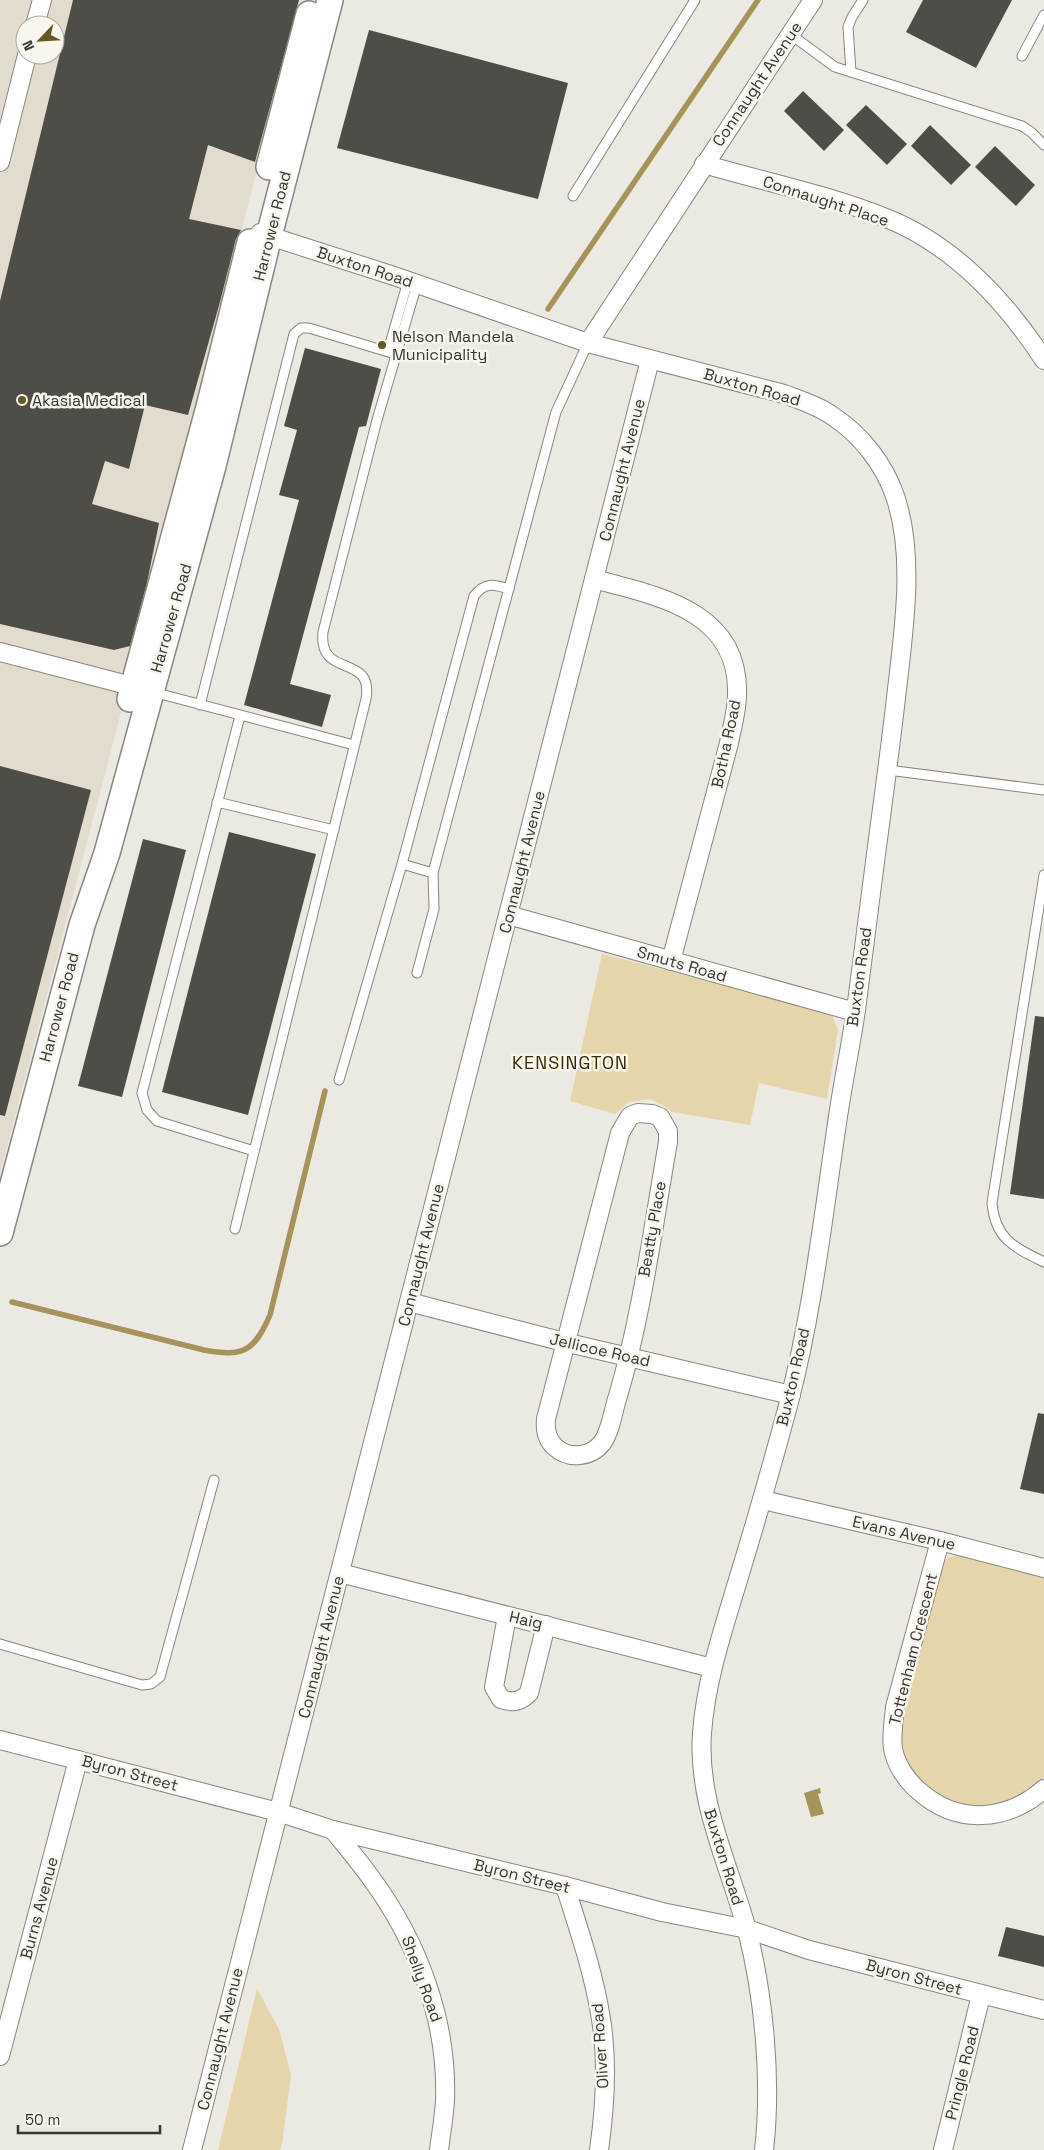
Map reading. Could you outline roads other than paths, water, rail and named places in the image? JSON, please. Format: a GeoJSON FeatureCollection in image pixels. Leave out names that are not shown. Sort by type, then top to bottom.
{"type":"FeatureCollection","features":[{"type":"Feature","properties":{"kind":"main road","name":"Harrower Road"},"geometry":{"type":"LineString","coordinates":[[0,1184],[142,689],[213,466],[261,233],[313,0]]}},
{"type":"Feature","properties":{"kind":"main road","name":"Harrower Road"},"geometry":{"type":"LineString","coordinates":[[261,233],[330,0]]}},
{"type":"Feature","properties":{"kind":"main road","name":"Harrower Road"},"geometry":{"type":"LineString","coordinates":[[0,1232],[79,934],[107,853],[142,689]]}},
{"type":"Feature","properties":{"kind":"street"},"geometry":{"type":"LineString","coordinates":[[38,15],[42,0]]}},
{"type":"Feature","properties":{"kind":"street","name":"Connaught Avenue"},"geometry":{"type":"LineString","coordinates":[[588,343],[813,0]]}},
{"type":"Feature","properties":{"kind":"street"},"geometry":{"type":"LineString","coordinates":[[0,162],[25,65]]}},
{"type":"Feature","properties":{"kind":"street","name":"Connaught Place"},"geometry":{"type":"LineString","coordinates":[[704,164],[842,202],[887,218],[924,237],[958,261],[982,283],[1007,310],[1044,360]]}},
{"type":"Feature","properties":{"kind":"street","name":"Buxton Road"},"geometry":{"type":"LineString","coordinates":[[261,233],[412,282],[588,343],[784,394],[810,404],[832,415],[853,432],[878,461],[896,497],[905,551],[906,577],[902,647],[888,770],[855,1012],[818,1260],[791,1395],[763,1500],[712,1668],[702,1731],[702,1757],[709,1813],[746,1929],[760,1992],[767,2081],[764,2150]]}},
{"type":"Feature","properties":{"kind":"street","name":"Connaught Avenue"},"geometry":{"type":"LineString","coordinates":[[192,2150],[650,360]]}},
{"type":"Feature","properties":{"kind":"street","name":"Botha Road"},"geometry":{"type":"LineString","coordinates":[[594,579],[643,592],[692,611],[708,623],[722,638],[731,656],[735,674],[738,693],[730,735],[671,961]]}},
{"type":"Feature","properties":{"kind":"street"},"geometry":{"type":"LineString","coordinates":[[0,652],[142,689]]}},
{"type":"Feature","properties":{"kind":"street","name":"Smuts Road"},"geometry":{"type":"LineString","coordinates":[[508,915],[855,1012]]}},
{"type":"Feature","properties":{"kind":"street","name":"Beatty Place"},"geometry":{"type":"LineString","coordinates":[[638,1113],[652,1114],[660,1117],[665,1123],[668,1142],[629,1356],[603,1442],[590,1453],[572,1456],[560,1452],[548,1438],[545,1427],[546,1420],[564,1342],[620,1133],[630,1116],[638,1113]]}},
{"type":"Feature","properties":{"kind":"street","name":"Jellicoe Road"},"geometry":{"type":"LineString","coordinates":[[409,1302],[564,1342],[791,1395]]}},
{"type":"Feature","properties":{"kind":"street","name":"Evans Avenue"},"geometry":{"type":"LineString","coordinates":[[763,1500],[940,1540],[1044,1568]]}},
{"type":"Feature","properties":{"kind":"street","name":"Tottenham Crescent"},"geometry":{"type":"LineString","coordinates":[[940,1540],[895,1707],[892,1732],[893,1750],[901,1769],[911,1785],[931,1802],[952,1812],[970,1816],[994,1814],[1016,1808],[1034,1798],[1044,1789]]}},
{"type":"Feature","properties":{"kind":"street","name":"Haig"},"geometry":{"type":"LineString","coordinates":[[340,1572],[712,1668]]}},
{"type":"Feature","properties":{"kind":"street"},"geometry":{"type":"LineString","coordinates":[[507,1616],[494,1687],[501,1699],[509,1702],[521,1700],[528,1693],[546,1625]]}},
{"type":"Feature","properties":{"kind":"street","name":"Byron Street"},"geometry":{"type":"LineString","coordinates":[[0,1740],[278,1812],[333,1830],[565,1886],[662,1912],[746,1929],[810,1950],[1044,2010]]}},
{"type":"Feature","properties":{"kind":"street","name":"Burns Avenue"},"geometry":{"type":"LineString","coordinates":[[0,2056],[78,1760]]}},
{"type":"Feature","properties":{"kind":"street","name":"Shelly Road"},"geometry":{"type":"LineString","coordinates":[[333,1830],[372,1878],[404,1929],[434,2004],[441,2035],[444,2070],[445,2102],[439,2150]]}},
{"type":"Feature","properties":{"kind":"street","name":"Oliver Road"},"geometry":{"type":"LineString","coordinates":[[565,1886],[590,1968],[602,2021],[605,2075],[599,2150]]}},
{"type":"Feature","properties":{"kind":"street","name":"Pringle Road"},"geometry":{"type":"LineString","coordinates":[[943,2150],[981,1995]]}},
{"type":"Feature","properties":{"kind":"lane"},"geometry":{"type":"LineString","coordinates":[[573,196],[695,0]]}},
{"type":"Feature","properties":{"kind":"lane"},"geometry":{"type":"LineString","coordinates":[[851,72],[848,27],[852,16],[863,0]]}},
{"type":"Feature","properties":{"kind":"lane"},"geometry":{"type":"LineString","coordinates":[[1022,56],[1044,15]]}},
{"type":"Feature","properties":{"kind":"lane"},"geometry":{"type":"LineString","coordinates":[[790,34],[828,63],[1022,126],[1044,145]]}},
{"type":"Feature","properties":{"kind":"lane"},"geometry":{"type":"LineString","coordinates":[[235,1230],[368,686],[365,676],[337,663],[326,654],[322,638],[392,353],[412,282]]}},
{"type":"Feature","properties":{"kind":"lane"},"geometry":{"type":"LineString","coordinates":[[200,705],[294,334],[301,328],[309,328],[392,353]]}},
{"type":"Feature","properties":{"kind":"lane"},"geometry":{"type":"LineString","coordinates":[[417,973],[434,910],[433,873],[556,412],[588,343]]}},
{"type":"Feature","properties":{"kind":"lane"},"geometry":{"type":"LineString","coordinates":[[338,1080],[402,864],[474,596],[481,588],[490,584],[509,589]]}},
{"type":"Feature","properties":{"kind":"lane"},"geometry":{"type":"LineString","coordinates":[[142,689],[354,745]]}},
{"type":"Feature","properties":{"kind":"lane"},"geometry":{"type":"LineString","coordinates":[[240,716],[142,1093],[147,1110],[157,1121],[254,1151]]}},
{"type":"Feature","properties":{"kind":"lane"},"geometry":{"type":"LineString","coordinates":[[888,770],[1044,790]]}},
{"type":"Feature","properties":{"kind":"lane"},"geometry":{"type":"LineString","coordinates":[[217,802],[334,830]]}},
{"type":"Feature","properties":{"kind":"lane"},"geometry":{"type":"LineString","coordinates":[[402,864],[433,873]]}},
{"type":"Feature","properties":{"kind":"lane"},"geometry":{"type":"LineString","coordinates":[[1044,875],[992,1203],[994,1222],[1005,1239],[1017,1249],[1044,1262]]}},
{"type":"Feature","properties":{"kind":"lane"},"geometry":{"type":"LineString","coordinates":[[0,1644],[142,1685],[151,1684],[160,1677],[214,1480]]}},
{"type":"Feature","properties":{"kind":"waterway"},"geometry":{"type":"LineString","coordinates":[[548,309],[758,0]]}},
{"type":"Feature","properties":{"kind":"waterway"},"geometry":{"type":"LineString","coordinates":[[12,1302],[204,1350],[229,1353],[246,1349],[258,1337],[270,1315],[325,1091]]}},
{"type":"Feature","properties":{"kind":"place","name":"Nelson Mandela Municipality"},"geometry":{"type":"Point","coordinates":[382,345]}},
{"type":"Feature","properties":{"kind":"place","name":"Akasia Medical"},"geometry":{"type":"Point","coordinates":[22,400]}},
{"type":"Feature","properties":{"kind":"district","name":"KENSINGTON"},"geometry":{"type":"Point","coordinates":[570,1062]}}]}
